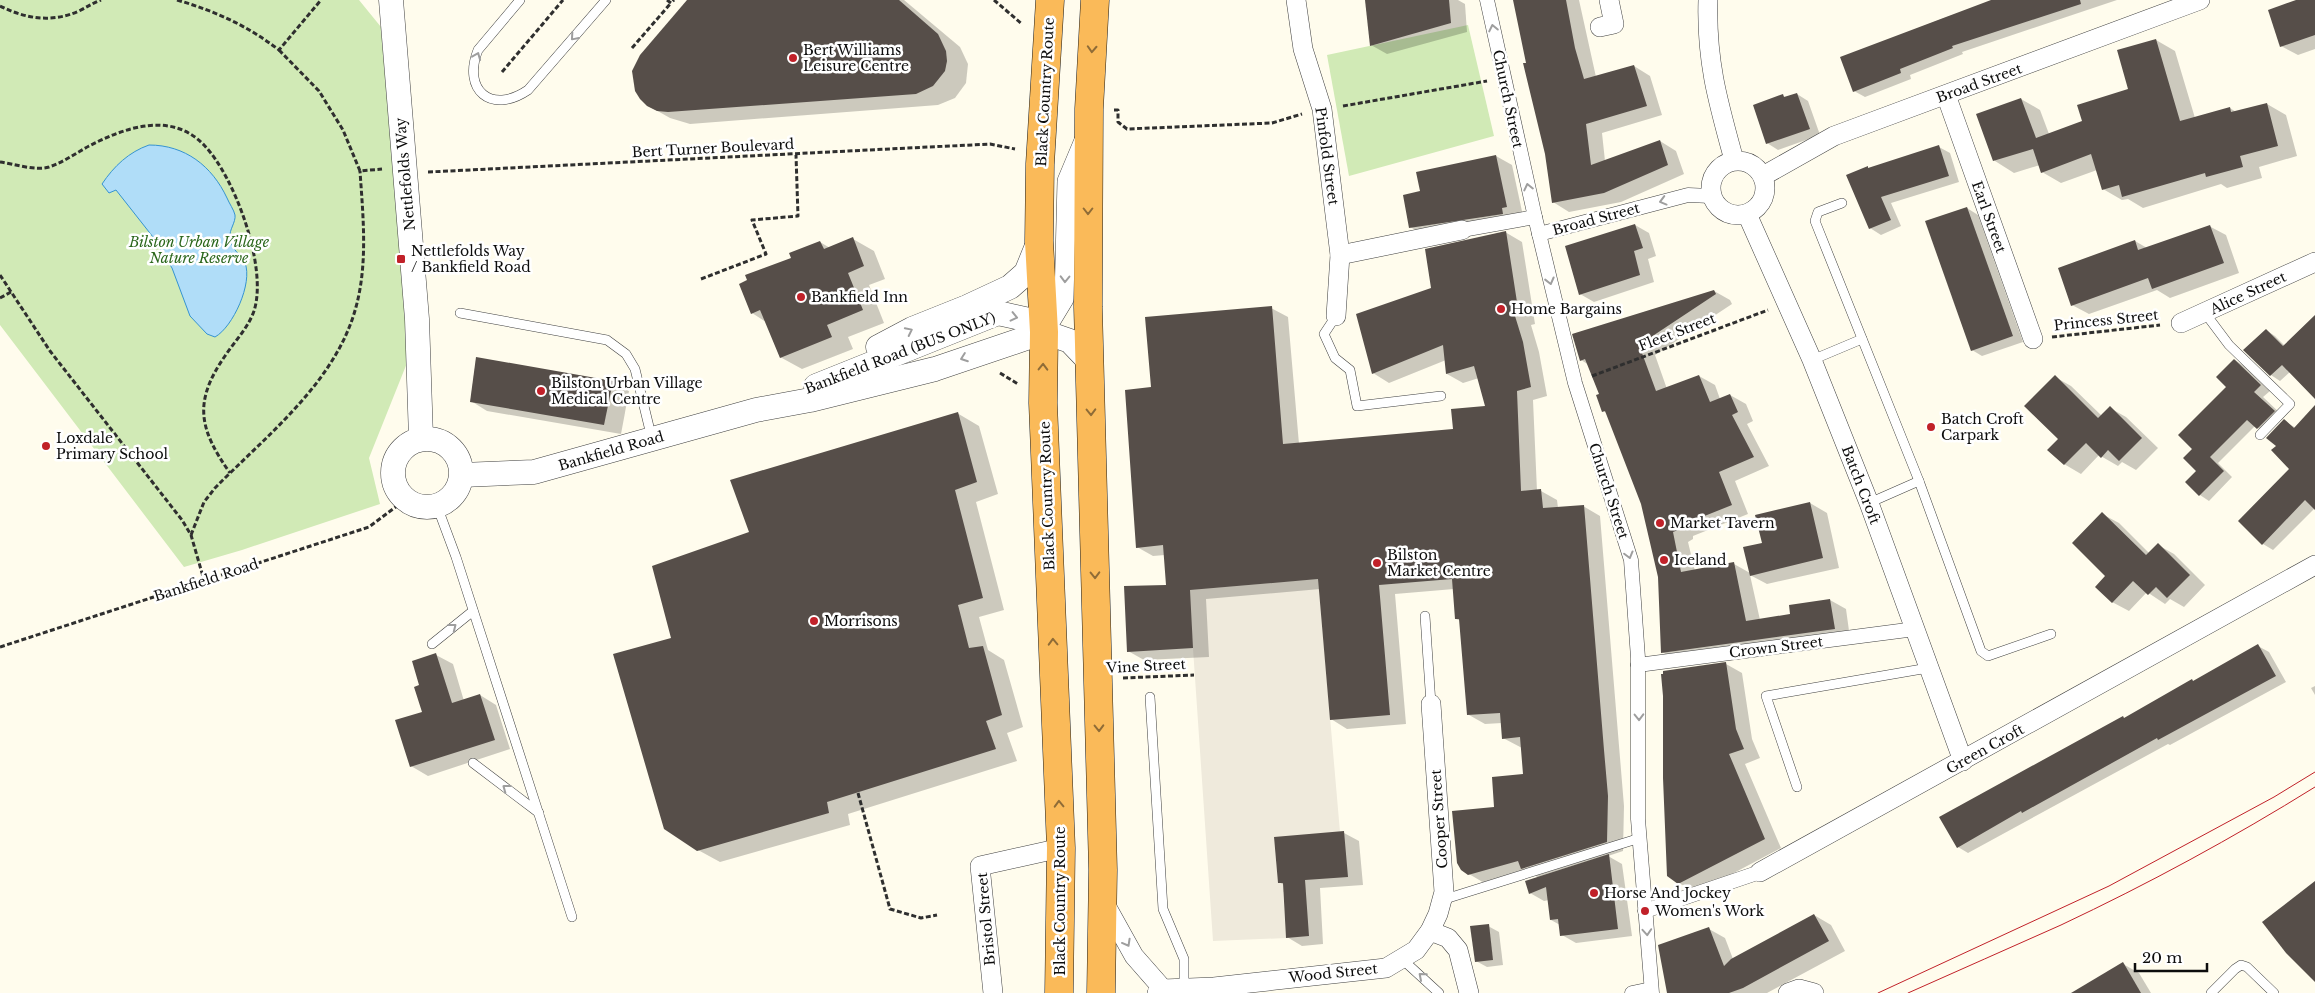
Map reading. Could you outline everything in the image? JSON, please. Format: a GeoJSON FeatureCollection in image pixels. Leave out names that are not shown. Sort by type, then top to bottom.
{"type":"FeatureCollection","features":[{"type":"Feature","properties":{"kind":"highway","name":"Black Country Route"},"geometry":{"type":"LineString","coordinates":[[1050,0],[1041,151],[1039,241],[1044,332],[1043,403],[1061,848],[1059,993]]}},
{"type":"Feature","properties":{"kind":"highway"},"geometry":{"type":"LineString","coordinates":[[1095,0],[1089,130],[1088,306],[1103,900],[1101,993]]}},
{"type":"Feature","properties":{"kind":"street","name":"Nettlefolds Way"},"geometry":{"type":"LineString","coordinates":[[390,0],[417,319],[421,438]]}},
{"type":"Feature","properties":{"kind":"street","name":"Pinfold Street"},"geometry":{"type":"LineString","coordinates":[[1296,0],[1303,49],[1322,109],[1340,255],[1336,316]]}},
{"type":"Feature","properties":{"kind":"street","name":"Church Street"},"geometry":{"type":"LineString","coordinates":[[1486,0],[1534,217],[1574,382],[1631,560],[1638,665],[1640,838],[1651,991]]}},
{"type":"Feature","properties":{"kind":"street"},"geometry":{"type":"LineString","coordinates":[[1600,27],[1614,24],[1609,0]]}},
{"type":"Feature","properties":{"kind":"street"},"geometry":{"type":"LineString","coordinates":[[1708,0],[1708,51],[1714,88],[1734,160]]}},
{"type":"Feature","properties":{"kind":"street","name":"Broad Street"},"geometry":{"type":"LineString","coordinates":[[1763,176],[1834,136],[2200,0]]}},
{"type":"Feature","properties":{"kind":"street","name":"Earl Street"},"geometry":{"type":"LineString","coordinates":[[1946,95],[2033,339]]}},
{"type":"Feature","properties":{"kind":"street"},"geometry":{"type":"LineString","coordinates":[[1044,332],[1064,298],[1067,181],[1089,130]]}},
{"type":"Feature","properties":{"kind":"street"},"geometry":{"type":"LineString","coordinates":[[1734,160],[1751,163],[1763,176],[1766,185],[1761,202],[1747,214],[1730,214],[1716,204],[1711,196],[1711,180],[1714,173],[1720,167],[1734,160]]}},
{"type":"Feature","properties":{"kind":"street","name":"Broad Street"},"geometry":{"type":"LineString","coordinates":[[1539,234],[1688,195],[1711,196]]}},
{"type":"Feature","properties":{"kind":"street","name":"Batch Croft"},"geometry":{"type":"LineString","coordinates":[[1747,214],[1812,360],[1868,503],[1963,761]]}},
{"type":"Feature","properties":{"kind":"street"},"geometry":{"type":"LineString","coordinates":[[1340,255],[1534,217]]}},
{"type":"Feature","properties":{"kind":"street","name":"Bankfield Road"},"geometry":{"type":"LineString","coordinates":[[756,410],[912,329],[1010,287],[1026,273],[1039,241]]}},
{"type":"Feature","properties":{"kind":"street","name":"Alice Street"},"geometry":{"type":"LineString","coordinates":[[2181,323],[2315,262]]}},
{"type":"Feature","properties":{"kind":"street","name":"Bankfield Road (BUS ONLY)"},"geometry":{"type":"LineString","coordinates":[[756,410],[998,313],[1029,320],[1044,332],[1070,341],[1090,363]]}},
{"type":"Feature","properties":{"kind":"street","name":"Bankfield Road"},"geometry":{"type":"LineString","coordinates":[[462,475],[534,472],[756,410],[810,400],[935,369],[1044,332]]}},
{"type":"Feature","properties":{"kind":"street"},"geometry":{"type":"LineString","coordinates":[[421,438],[436,440],[456,455],[462,465],[462,475],[455,494],[447,502],[425,508],[405,500],[392,477],[393,464],[399,452],[409,443],[421,438]]}},
{"type":"Feature","properties":{"kind":"street","name":"Green Croft"},"geometry":{"type":"LineString","coordinates":[[1646,911],[1760,872],[2315,566]]}},
{"type":"Feature","properties":{"kind":"street","name":"Crown Street"},"geometry":{"type":"LineString","coordinates":[[1638,665],[1914,629]]}},
{"type":"Feature","properties":{"kind":"street","name":"Cooper Street"},"geometry":{"type":"LineString","coordinates":[[1430,931],[1438,914],[1444,892],[1431,704]]}},
{"type":"Feature","properties":{"kind":"street","name":"Bristol Street"},"geometry":{"type":"LineString","coordinates":[[993,993],[980,866],[1061,848]]}},
{"type":"Feature","properties":{"kind":"street","name":"Wood Street"},"geometry":{"type":"LineString","coordinates":[[1103,900],[1134,956],[1160,991],[1214,990],[1386,968],[1403,960],[1416,950],[1430,931]]}},
{"type":"Feature","properties":{"kind":"street"},"geometry":{"type":"LineString","coordinates":[[1430,931],[1448,938],[1458,950],[1469,993]]}},
{"type":"Feature","properties":{"kind":"street"},"geometry":{"type":"LineString","coordinates":[[1788,993],[1800,989],[1813,992]]}},
{"type":"Feature","properties":{"kind":"street"},"geometry":{"type":"LineString","coordinates":[[1632,993],[1651,991]]}},
{"type":"Feature","properties":{"kind":"lane"},"geometry":{"type":"LineString","coordinates":[[520,0],[478,50],[474,60],[472,71],[474,82],[481,94],[493,100],[505,101],[517,98],[528,90],[606,0]]}},
{"type":"Feature","properties":{"kind":"lane"},"geometry":{"type":"LineString","coordinates":[[1842,203],[1818,212],[1815,221],[1919,481],[1981,652],[1988,656],[2051,634]]}},
{"type":"Feature","properties":{"kind":"lane"},"geometry":{"type":"LineString","coordinates":[[2204,312],[2229,345],[2290,404],[2260,435]]}},
{"type":"Feature","properties":{"kind":"lane"},"geometry":{"type":"LineString","coordinates":[[460,313],[607,340],[626,354],[635,369],[653,440]]}},
{"type":"Feature","properties":{"kind":"lane"},"geometry":{"type":"LineString","coordinates":[[1336,316],[1324,334],[1334,358],[1350,370],[1357,406],[1440,396]]}},
{"type":"Feature","properties":{"kind":"lane"},"geometry":{"type":"LineString","coordinates":[[1812,360],[1862,339]]}},
{"type":"Feature","properties":{"kind":"lane"},"geometry":{"type":"LineString","coordinates":[[1868,503],[1919,481]]}},
{"type":"Feature","properties":{"kind":"lane"},"geometry":{"type":"LineString","coordinates":[[437,506],[572,917]]}},
{"type":"Feature","properties":{"kind":"lane"},"geometry":{"type":"LineString","coordinates":[[432,644],[473,611]]}},
{"type":"Feature","properties":{"kind":"lane"},"geometry":{"type":"LineString","coordinates":[[1425,616],[1431,704]]}},
{"type":"Feature","properties":{"kind":"lane"},"geometry":{"type":"LineString","coordinates":[[1797,787],[1766,696],[1928,668]]}},
{"type":"Feature","properties":{"kind":"lane"},"geometry":{"type":"LineString","coordinates":[[1150,697],[1163,909],[1184,959],[1184,991]]}},
{"type":"Feature","properties":{"kind":"lane"},"geometry":{"type":"LineString","coordinates":[[473,763],[539,813]]}},
{"type":"Feature","properties":{"kind":"lane"},"geometry":{"type":"LineString","coordinates":[[1442,900],[1640,838]]}},
{"type":"Feature","properties":{"kind":"lane"},"geometry":{"type":"LineString","coordinates":[[1403,960],[1439,993]]}},
{"type":"Feature","properties":{"kind":"lane"},"geometry":{"type":"LineString","coordinates":[[2211,993],[2235,968],[2241,965],[2247,967],[2274,993]]}},
{"type":"Feature","properties":{"kind":"path"},"geometry":{"type":"LineString","coordinates":[[0,6],[16,14],[45,19],[62,17],[101,0]]}},
{"type":"Feature","properties":{"kind":"path"},"geometry":{"type":"LineString","coordinates":[[177,0],[221,14],[261,36],[279,50],[319,91],[343,130],[360,171],[364,248],[356,308],[333,359],[302,399],[204,502],[191,536]]}},
{"type":"Feature","properties":{"kind":"path"},"geometry":{"type":"LineString","coordinates":[[279,50],[321,0]]}},
{"type":"Feature","properties":{"kind":"path"},"geometry":{"type":"LineString","coordinates":[[502,72],[563,0]]}},
{"type":"Feature","properties":{"kind":"path"},"geometry":{"type":"LineString","coordinates":[[632,48],[672,2],[667,0]]}},
{"type":"Feature","properties":{"kind":"path"},"geometry":{"type":"LineString","coordinates":[[1339,106],[1504,78]]}},
{"type":"Feature","properties":{"kind":"path"},"geometry":{"type":"LineString","coordinates":[[1118,110],[1118,122],[1128,129],[1272,124],[1303,113]]}},
{"type":"Feature","properties":{"kind":"path"},"geometry":{"type":"LineString","coordinates":[[0,162],[47,167],[116,134],[137,126],[150,124],[176,128],[189,133],[209,151],[238,202],[246,221],[258,281],[254,310],[249,323],[215,372],[204,402],[203,419],[208,436],[214,451],[230,473]]}},
{"type":"Feature","properties":{"kind":"path","name":"Bert Turner Boulevard"},"geometry":{"type":"LineString","coordinates":[[360,171],[405,168],[434,173],[990,144],[1021,150]]}},
{"type":"Feature","properties":{"kind":"path"},"geometry":{"type":"LineString","coordinates":[[701,279],[766,254],[752,220],[798,216],[796,155]]}},
{"type":"Feature","properties":{"kind":"path"},"geometry":{"type":"LineString","coordinates":[[0,275],[50,351],[182,520],[191,536],[204,580]]}},
{"type":"Feature","properties":{"kind":"path"},"geometry":{"type":"LineString","coordinates":[[0,298],[11,292]]}},
{"type":"Feature","properties":{"kind":"path","name":"Fleet Street"},"geometry":{"type":"LineString","coordinates":[[1574,382],[1787,303]]}},
{"type":"Feature","properties":{"kind":"path","name":"Princess Street"},"geometry":{"type":"LineString","coordinates":[[2033,339],[2181,323]]}},
{"type":"Feature","properties":{"kind":"path"},"geometry":{"type":"LineString","coordinates":[[993,368],[1022,386]]}},
{"type":"Feature","properties":{"kind":"path","name":"Bankfield Road"},"geometry":{"type":"LineString","coordinates":[[0,647],[369,527],[405,500]]}},
{"type":"Feature","properties":{"kind":"path","name":"Vine Street"},"geometry":{"type":"LineString","coordinates":[[1098,679],[1194,675]]}},
{"type":"Feature","properties":{"kind":"path"},"geometry":{"type":"LineString","coordinates":[[858,793],[890,909],[920,918],[937,915]]}},
{"type":"Feature","properties":{"kind":"green space","name":"Bilston Urban Village Nature Reserve"},"geometry":{"type":"Polygon","coordinates":[[[0,0],[359,0],[381,27],[409,358],[369,458],[380,504],[242,550],[184,567],[0,325],[0,0]]]}},
{"type":"Feature","properties":{"kind":"green space"},"geometry":{"type":"Polygon","coordinates":[[[1468,25],[1494,136],[1349,176],[1327,55],[1468,25]]]}},
{"type":"Feature","properties":{"kind":"shaded area"},"geometry":{"type":"Polygon","coordinates":[[[1318,579],[1340,832],[1274,838],[1278,883],[1305,881],[1306,891],[1283,892],[1286,938],[1213,941],[1189,590],[1318,579]]]}},
{"type":"Feature","properties":{"kind":"water"},"geometry":{"type":"Polygon","coordinates":[[[149,145],[162,146],[186,153],[205,167],[221,187],[234,213],[235,218],[230,241],[245,263],[247,272],[246,282],[244,293],[235,314],[222,332],[215,337],[207,334],[190,316],[172,268],[153,237],[116,190],[109,193],[102,184],[123,160],[149,145]]]}},
{"type":"Feature","properties":{"kind":"building","name":"Bert Williams Leisure Centre"},"geometry":{"type":"Polygon","coordinates":[[[687,0],[899,0],[938,34],[946,51],[945,71],[933,86],[916,94],[668,112],[657,111],[647,106],[635,91],[632,71],[640,55],[687,0]]]}},
{"type":"Feature","properties":{"kind":"building"},"geometry":{"type":"Polygon","coordinates":[[[1365,0],[1449,0],[1451,23],[1370,46],[1365,0]]]}},
{"type":"Feature","properties":{"kind":"building"},"geometry":{"type":"Polygon","coordinates":[[[1513,0],[1566,0],[1575,48],[1584,79],[1634,65],[1647,106],[1586,124],[1591,165],[1660,140],[1668,165],[1604,193],[1552,203],[1545,154],[1523,63],[1526,63],[1513,0]]]}},
{"type":"Feature","properties":{"kind":"building"},"geometry":{"type":"Polygon","coordinates":[[[1991,0],[2080,0],[2081,4],[1952,46],[1953,48],[1900,69],[1901,73],[1853,92],[1840,57],[1991,0]]]}},
{"type":"Feature","properties":{"kind":"building"},"geometry":{"type":"Polygon","coordinates":[[[2296,0],[2315,0],[2315,35],[2280,47],[2268,10],[2296,0]]]}},
{"type":"Feature","properties":{"kind":"building"},"geometry":{"type":"Polygon","coordinates":[[[2156,39],[2180,121],[2230,107],[2231,112],[2267,103],[2278,146],[2240,156],[2243,167],[2206,177],[2205,173],[2122,197],[2119,185],[2102,190],[2091,154],[2041,173],[2033,149],[1993,161],[1976,114],[2021,98],[2036,138],[2082,121],[2077,105],[2128,89],[2117,50],[2156,39]]]}},
{"type":"Feature","properties":{"kind":"building"},"geometry":{"type":"Polygon","coordinates":[[[1797,93],[1810,129],[1766,144],[1753,105],[1783,94],[1784,97],[1797,93]]]}},
{"type":"Feature","properties":{"kind":"building"},"geometry":{"type":"Polygon","coordinates":[[[1939,145],[1949,176],[1881,197],[1891,220],[1869,229],[1846,175],[1868,166],[1868,168],[1939,145]]]}},
{"type":"Feature","properties":{"kind":"building"},"geometry":{"type":"Polygon","coordinates":[[[1496,155],[1507,207],[1502,208],[1503,214],[1409,228],[1403,195],[1420,191],[1416,172],[1496,155]]]}},
{"type":"Feature","properties":{"kind":"building"},"geometry":{"type":"Polygon","coordinates":[[[1967,207],[2013,336],[1971,351],[1925,221],[1967,207]]]}},
{"type":"Feature","properties":{"kind":"building"},"geometry":{"type":"Polygon","coordinates":[[[1635,224],[1643,248],[1634,251],[1640,275],[1579,295],[1565,246],[1635,224]]]}},
{"type":"Feature","properties":{"kind":"building"},"geometry":{"type":"Polygon","coordinates":[[[2210,225],[2224,263],[2152,289],[2148,278],[2071,306],[2058,268],[2135,240],[2138,250],[2210,225]]]}},
{"type":"Feature","properties":{"kind":"building","name":"Bilston Market Centre"},"geometry":{"type":"Polygon","coordinates":[[[1506,231],[1519,315],[1515,316],[1523,342],[1531,387],[1517,391],[1521,491],[1541,489],[1543,508],[1584,505],[1608,796],[1607,842],[1521,869],[1518,861],[1468,875],[1461,870],[1457,863],[1452,811],[1494,807],[1492,777],[1523,774],[1520,737],[1502,739],[1500,713],[1467,715],[1459,619],[1455,619],[1452,579],[1379,585],[1390,715],[1330,720],[1318,579],[1190,590],[1193,648],[1127,652],[1124,586],[1166,585],[1163,545],[1136,548],[1125,390],[1151,387],[1145,317],[1272,306],[1283,444],[1453,429],[1451,409],[1485,406],[1474,366],[1446,374],[1443,345],[1372,374],[1356,314],[1431,288],[1425,249],[1506,231]]]}},
{"type":"Feature","properties":{"kind":"building","name":"Bankfield Inn"},"geometry":{"type":"Polygon","coordinates":[[[853,237],[864,266],[848,273],[863,310],[827,325],[832,337],[780,358],[760,310],[751,314],[739,284],[747,280],[745,275],[791,258],[789,253],[820,241],[824,249],[853,237]]]}},
{"type":"Feature","properties":{"kind":"building"},"geometry":{"type":"Polygon","coordinates":[[[1714,290],[1716,294],[1639,345],[1656,391],[1699,375],[1710,402],[1730,394],[1738,412],[1732,415],[1754,457],[1719,472],[1732,505],[1677,527],[1678,530],[1673,532],[1681,572],[1734,562],[1746,621],[1790,614],[1789,605],[1830,599],[1835,629],[1661,653],[1658,577],[1641,504],[1605,411],[1602,412],[1596,395],[1599,394],[1585,359],[1580,361],[1572,334],[1714,290]]]}},
{"type":"Feature","properties":{"kind":"building"},"geometry":{"type":"Polygon","coordinates":[[[2315,315],[2315,399],[2282,365],[2270,376],[2243,350],[2266,329],[2283,346],[2315,315]]]}},
{"type":"Feature","properties":{"kind":"building","name":"Bilston Urban Village Medical Centre"},"geometry":{"type":"Polygon","coordinates":[[[476,357],[613,381],[604,425],[470,402],[476,357]]]}},
{"type":"Feature","properties":{"kind":"building"},"geometry":{"type":"Polygon","coordinates":[[[2234,359],[2261,385],[2254,392],[2275,411],[2257,429],[2247,420],[2210,457],[2224,471],[2199,496],[2185,482],[2196,471],[2183,458],[2192,449],[2178,435],[2226,387],[2216,377],[2234,359]]]}},
{"type":"Feature","properties":{"kind":"building"},"geometry":{"type":"Polygon","coordinates":[[[2055,375],[2098,418],[2110,406],[2142,438],[2119,461],[2108,450],[2101,458],[2086,443],[2064,465],[2047,450],[2058,439],[2024,406],[2055,375]]]}},
{"type":"Feature","properties":{"kind":"building"},"geometry":{"type":"Polygon","coordinates":[[[2315,405],[2315,510],[2305,500],[2262,545],[2238,521],[2289,469],[2271,450],[2276,446],[2266,438],[2284,419],[2294,428],[2315,405]]]}},
{"type":"Feature","properties":{"kind":"building","name":"Morrisons"},"geometry":{"type":"Polygon","coordinates":[[[958,412],[977,482],[955,490],[983,598],[958,605],[969,648],[983,646],[1002,715],[986,721],[996,749],[827,802],[829,813],[697,851],[664,829],[613,654],[671,638],[652,566],[749,532],[730,480],[958,412]]]}},
{"type":"Feature","properties":{"kind":"building"},"geometry":{"type":"Polygon","coordinates":[[[1810,502],[1823,558],[1750,576],[1743,547],[1762,543],[1755,515],[1810,502]]]}},
{"type":"Feature","properties":{"kind":"building"},"geometry":{"type":"Polygon","coordinates":[[[2102,512],[2146,555],[2158,543],[2190,575],[2167,598],[2156,587],[2148,595],[2133,581],[2112,603],[2095,587],[2105,576],[2072,543],[2102,512]]]}},
{"type":"Feature","properties":{"kind":"building"},"geometry":{"type":"Polygon","coordinates":[[[2258,644],[2276,676],[2158,740],[2157,738],[2022,813],[2021,811],[1957,848],[1939,817],[2123,716],[2124,718],[2192,679],[2193,681],[2258,644]]]}},
{"type":"Feature","properties":{"kind":"building"},"geometry":{"type":"Polygon","coordinates":[[[436,653],[452,703],[480,694],[495,740],[410,767],[395,720],[422,712],[414,687],[419,685],[412,661],[436,653]]]}},
{"type":"Feature","properties":{"kind":"building"},"geometry":{"type":"Polygon","coordinates":[[[1726,662],[1736,729],[1744,749],[1729,754],[1765,839],[1678,884],[1667,876],[1661,674],[1663,674],[1663,671],[1726,662]]]}},
{"type":"Feature","properties":{"kind":"building"},"geometry":{"type":"Polygon","coordinates":[[[1344,831],[1348,877],[1305,880],[1309,936],[1286,938],[1283,883],[1278,883],[1274,837],[1344,831]]]}},
{"type":"Feature","properties":{"kind":"building"},"geometry":{"type":"Polygon","coordinates":[[[1609,854],[1618,929],[1560,936],[1558,919],[1550,920],[1546,887],[1529,894],[1525,881],[1609,854]]]}},
{"type":"Feature","properties":{"kind":"building"},"geometry":{"type":"Polygon","coordinates":[[[2315,881],[2315,982],[2286,953],[2262,922],[2315,881]]]}},
{"type":"Feature","properties":{"kind":"building"},"geometry":{"type":"Polygon","coordinates":[[[1814,914],[1829,941],[1743,988],[1729,993],[1667,993],[1658,945],[1709,927],[1724,966],[1731,959],[1814,914]]]}},
{"type":"Feature","properties":{"kind":"building"},"geometry":{"type":"Polygon","coordinates":[[[1489,924],[1493,960],[1475,962],[1470,926],[1489,924]]]}},
{"type":"Feature","properties":{"kind":"building"},"geometry":{"type":"Polygon","coordinates":[[[2123,962],[2141,993],[2071,993],[2123,962]]]}},
{"type":"Feature","properties":{"kind":"tram line"},"geometry":{"type":"LineString","coordinates":[[1878,993],[2109,886],[2274,797],[2315,772]]}},
{"type":"Feature","properties":{"kind":"tram line"},"geometry":{"type":"LineString","coordinates":[[1908,993],[2061,925],[2126,893],[2190,860],[2315,787]]}},
{"type":"Feature","properties":{"kind":"place","name":"Bert Williams Leisure Centre"},"geometry":{"type":"Point","coordinates":[793,58]}},
{"type":"Feature","properties":{"kind":"place","name":"Nettlefolds Way / Bankfield Road"},"geometry":{"type":"Point","coordinates":[401,259]}},
{"type":"Feature","properties":{"kind":"place","name":"Bankfield Inn"},"geometry":{"type":"Point","coordinates":[801,297]}},
{"type":"Feature","properties":{"kind":"place","name":"Home Bargains"},"geometry":{"type":"Point","coordinates":[1501,309]}},
{"type":"Feature","properties":{"kind":"place","name":"Bilston Urban Village Medical Centre"},"geometry":{"type":"Point","coordinates":[541,391]}},
{"type":"Feature","properties":{"kind":"place","name":"Batch Croft Carpark"},"geometry":{"type":"Point","coordinates":[1931,427]}},
{"type":"Feature","properties":{"kind":"place","name":"Loxdale Primary School"},"geometry":{"type":"Point","coordinates":[46,446]}},
{"type":"Feature","properties":{"kind":"place","name":"Market Tavern"},"geometry":{"type":"Point","coordinates":[1660,523]}},
{"type":"Feature","properties":{"kind":"place","name":"Iceland"},"geometry":{"type":"Point","coordinates":[1664,560]}},
{"type":"Feature","properties":{"kind":"place","name":"Bilston Market Centre"},"geometry":{"type":"Point","coordinates":[1377,563]}},
{"type":"Feature","properties":{"kind":"place","name":"Morrisons"},"geometry":{"type":"Point","coordinates":[814,621]}},
{"type":"Feature","properties":{"kind":"place","name":"Horse And Jockey"},"geometry":{"type":"Point","coordinates":[1594,893]}},
{"type":"Feature","properties":{"kind":"place","name":"Women's Work"},"geometry":{"type":"Point","coordinates":[1645,911]}}]}
